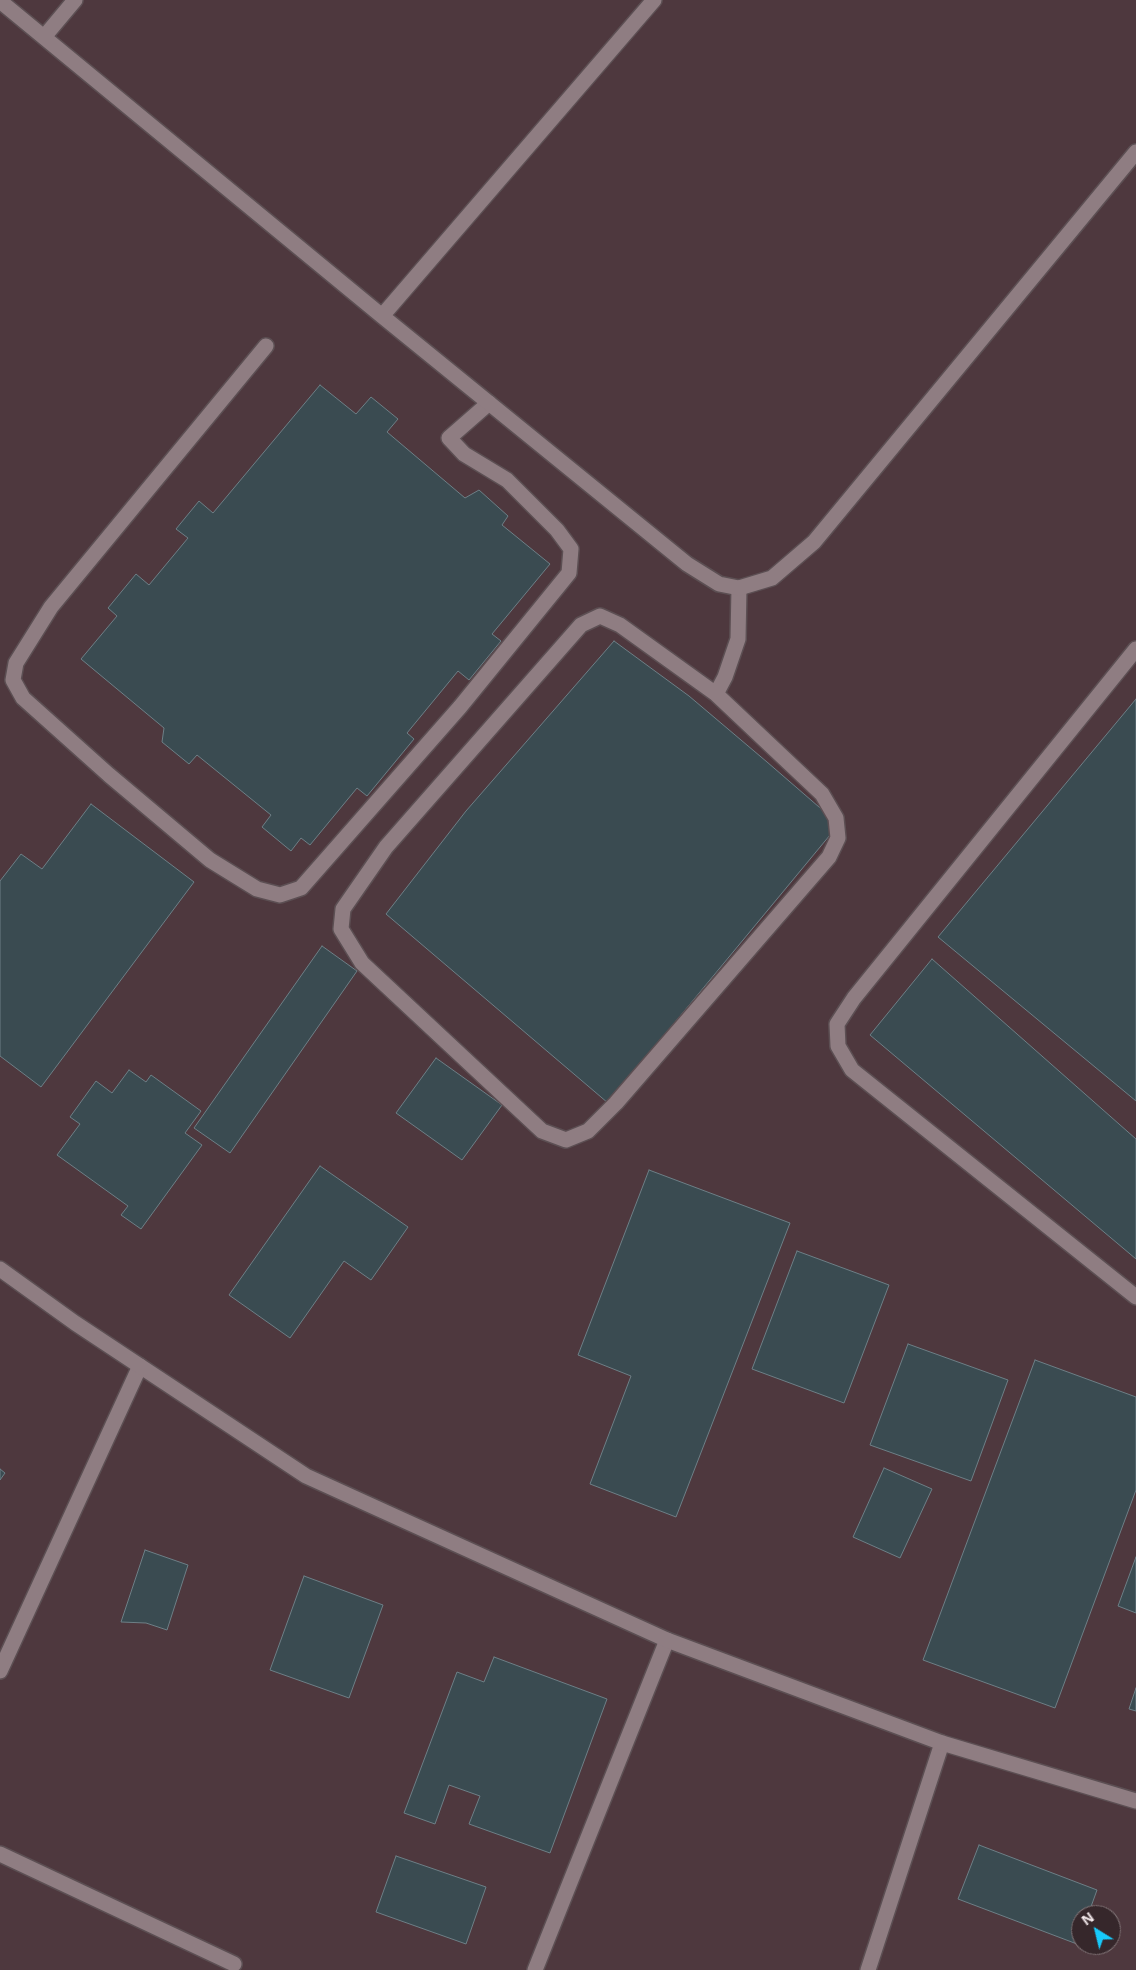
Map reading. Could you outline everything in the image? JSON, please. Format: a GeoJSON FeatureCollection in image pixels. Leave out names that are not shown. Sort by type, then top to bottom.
{"type":"FeatureCollection","features":[{"type":"Feature","properties":{"kind":"street"},"geometry":{"type":"LineString","coordinates":[[44,37],[75,0]]}},
{"type":"Feature","properties":{"kind":"street"},"geometry":{"type":"LineString","coordinates":[[382,316],[654,0]]}},
{"type":"Feature","properties":{"kind":"street"},"geometry":{"type":"LineString","coordinates":[[0,1],[382,316],[687,564],[719,584],[739,588],[772,578],[814,542],[1136,152]]}},
{"type":"Feature","properties":{"kind":"street"},"geometry":{"type":"LineString","coordinates":[[266,346],[51,607],[16,663],[13,680],[23,698],[109,775],[210,860],[257,889],[280,895],[301,888],[460,707],[569,573],[571,549],[557,530],[507,480],[464,454],[449,438],[489,403]]}},
{"type":"Feature","properties":{"kind":"street"},"geometry":{"type":"LineString","coordinates":[[716,694],[729,669],[738,640],[739,588]]}},
{"type":"Feature","properties":{"kind":"street"},"geometry":{"type":"LineString","coordinates":[[600,616],[620,625],[716,694],[822,794],[836,818],[838,838],[829,856],[616,1103],[588,1131],[566,1140],[542,1131],[362,963],[341,929],[343,909],[386,848],[581,625],[600,616]]}},
{"type":"Feature","properties":{"kind":"street"},"geometry":{"type":"LineString","coordinates":[[1136,649],[860,990],[837,1024],[838,1046],[852,1070],[1136,1298]]}},
{"type":"Feature","properties":{"kind":"street"},"geometry":{"type":"LineString","coordinates":[[0,1269],[75,1323],[306,1476],[667,1640],[942,1743],[1136,1801]]}},
{"type":"Feature","properties":{"kind":"street"},"geometry":{"type":"LineString","coordinates":[[0,1672],[140,1366]]}},
{"type":"Feature","properties":{"kind":"street"},"geometry":{"type":"LineString","coordinates":[[536,1970],[667,1640]]}},
{"type":"Feature","properties":{"kind":"street"},"geometry":{"type":"LineString","coordinates":[[868,1970],[942,1743]]}},
{"type":"Feature","properties":{"kind":"street"},"geometry":{"type":"LineString","coordinates":[[0,1854],[234,1964]]}},
{"type":"Feature","properties":{"kind":"shaded area"},"geometry":{"type":"Polygon","coordinates":[[[0,0],[1136,0],[1136,1970],[0,1970],[0,0]]]}},
{"type":"Feature","properties":{"kind":"building"},"geometry":{"type":"Polygon","coordinates":[[[320,385],[356,414],[371,397],[398,419],[387,432],[465,498],[479,490],[508,516],[502,525],[550,564],[492,634],[501,641],[469,680],[458,671],[407,733],[414,739],[367,796],[357,788],[310,845],[301,838],[291,851],[262,827],[271,815],[197,755],[189,764],[162,742],[164,728],[81,659],[117,616],[108,608],[136,574],[149,585],[188,538],[176,529],[199,501],[213,513],[320,385]]]}},
{"type":"Feature","properties":{"kind":"building"},"geometry":{"type":"Polygon","coordinates":[[[614,641],[689,696],[834,820],[830,835],[608,1103],[386,914],[466,811],[614,641]]]}},
{"type":"Feature","properties":{"kind":"building"},"geometry":{"type":"Polygon","coordinates":[[[1136,699],[1136,1101],[938,937],[1136,699]]]}},
{"type":"Feature","properties":{"kind":"building"},"geometry":{"type":"Polygon","coordinates":[[[91,804],[194,882],[41,1087],[0,1056],[0,881],[21,854],[42,869],[91,804]]]}},
{"type":"Feature","properties":{"kind":"building"},"geometry":{"type":"Polygon","coordinates":[[[322,946],[357,971],[230,1153],[194,1128],[322,946]]]}},
{"type":"Feature","properties":{"kind":"building"},"geometry":{"type":"Polygon","coordinates":[[[932,959],[1136,1139],[1136,1259],[870,1035],[932,959]]]}},
{"type":"Feature","properties":{"kind":"building"},"geometry":{"type":"Polygon","coordinates":[[[436,1058],[502,1105],[462,1160],[396,1113],[436,1058]]]}},
{"type":"Feature","properties":{"kind":"building"},"geometry":{"type":"Polygon","coordinates":[[[129,1070],[146,1082],[151,1075],[201,1111],[185,1133],[202,1145],[141,1229],[121,1215],[128,1206],[57,1155],[80,1124],[70,1117],[96,1081],[112,1093],[129,1070]]]}},
{"type":"Feature","properties":{"kind":"building"},"geometry":{"type":"Polygon","coordinates":[[[320,1166],[408,1227],[371,1280],[344,1261],[290,1338],[229,1295],[320,1166]]]}},
{"type":"Feature","properties":{"kind":"building"},"geometry":{"type":"Polygon","coordinates":[[[649,1170],[790,1223],[676,1517],[590,1484],[631,1376],[578,1355],[649,1170]]]}},
{"type":"Feature","properties":{"kind":"building"},"geometry":{"type":"Polygon","coordinates":[[[797,1251],[889,1285],[844,1403],[752,1369],[797,1251]]]}},
{"type":"Feature","properties":{"kind":"building"},"geometry":{"type":"Polygon","coordinates":[[[908,1344],[1008,1380],[971,1481],[870,1445],[908,1344]]]}},
{"type":"Feature","properties":{"kind":"building"},"geometry":{"type":"Polygon","coordinates":[[[1035,1360],[1136,1397],[1136,1490],[1055,1708],[923,1660],[1035,1360]]]}},
{"type":"Feature","properties":{"kind":"building"},"geometry":{"type":"Polygon","coordinates":[[[884,1468],[932,1489],[900,1558],[853,1537],[884,1468]]]}},
{"type":"Feature","properties":{"kind":"building"},"geometry":{"type":"Polygon","coordinates":[[[0,1469],[5,1473],[0,1480],[0,1469]]]}},
{"type":"Feature","properties":{"kind":"building"},"geometry":{"type":"Polygon","coordinates":[[[145,1550],[188,1565],[167,1630],[146,1623],[121,1622],[145,1550]]]}},
{"type":"Feature","properties":{"kind":"building"},"geometry":{"type":"Polygon","coordinates":[[[1136,1557],[1136,1613],[1118,1606],[1136,1557]]]}},
{"type":"Feature","properties":{"kind":"building"},"geometry":{"type":"Polygon","coordinates":[[[304,1576],[383,1605],[349,1698],[270,1670],[304,1576]]]}},
{"type":"Feature","properties":{"kind":"building"},"geometry":{"type":"Polygon","coordinates":[[[494,1657],[607,1699],[550,1853],[469,1824],[480,1796],[449,1785],[435,1824],[404,1813],[457,1672],[484,1682],[494,1657]]]}},
{"type":"Feature","properties":{"kind":"building"},"geometry":{"type":"Polygon","coordinates":[[[1136,1688],[1136,1711],[1129,1709],[1136,1688]]]}},
{"type":"Feature","properties":{"kind":"building"},"geometry":{"type":"Polygon","coordinates":[[[979,1845],[1097,1890],[1092,1905],[1071,1905],[1071,1942],[958,1899],[979,1845]]]}},
{"type":"Feature","properties":{"kind":"building"},"geometry":{"type":"Polygon","coordinates":[[[396,1856],[486,1887],[466,1944],[376,1912],[396,1856]]]}}]}
